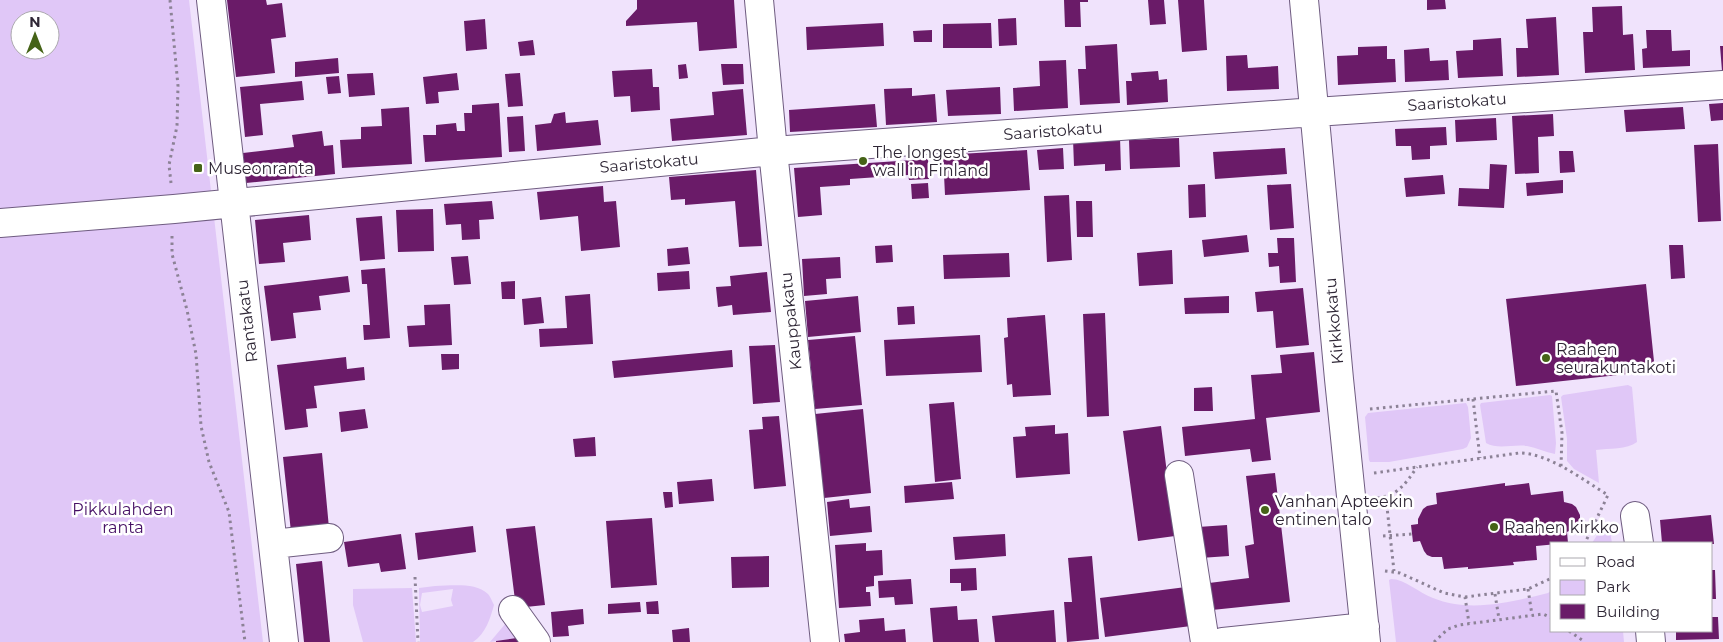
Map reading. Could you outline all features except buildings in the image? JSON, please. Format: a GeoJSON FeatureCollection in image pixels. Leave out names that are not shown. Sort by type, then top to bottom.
{"type":"FeatureCollection","features":[{"type":"Feature","properties":{"kind":"street","name":"Rantakatu"},"geometry":{"type":"LineString","coordinates":[[211,0],[284,642]]}},
{"type":"Feature","properties":{"kind":"street","name":"Kauppakatu"},"geometry":{"type":"LineString","coordinates":[[759,0],[773,152],[825,642]]}},
{"type":"Feature","properties":{"kind":"street","name":"Kirkkokatu"},"geometry":{"type":"LineString","coordinates":[[1304,0],[1365,634]]}},
{"type":"Feature","properties":{"kind":"street","name":"Saaristokatu"},"geometry":{"type":"LineString","coordinates":[[0,223],[773,152],[1315,112],[1723,85]]}},
{"type":"Feature","properties":{"kind":"street"},"geometry":{"type":"LineString","coordinates":[[1179,475],[1205,642]]}},
{"type":"Feature","properties":{"kind":"street"},"geometry":{"type":"LineString","coordinates":[[1635,516],[1639,542]]}},
{"type":"Feature","properties":{"kind":"street"},"geometry":{"type":"LineString","coordinates":[[273,544],[329,538]]}},
{"type":"Feature","properties":{"kind":"street"},"geometry":{"type":"LineString","coordinates":[[513,610],[536,642]]}},
{"type":"Feature","properties":{"kind":"street"},"geometry":{"type":"LineString","coordinates":[[1223,642],[1365,634]]}},
{"type":"Feature","properties":{"kind":"path"},"geometry":{"type":"LineString","coordinates":[[170,0],[178,86],[177,126],[169,165],[174,208],[172,254],[187,310],[196,354],[201,426],[209,462],[229,512],[245,642]]}},
{"type":"Feature","properties":{"kind":"path"},"geometry":{"type":"LineString","coordinates":[[1366,410],[1556,390],[1562,433],[1561,467]]}},
{"type":"Feature","properties":{"kind":"path"},"geometry":{"type":"LineString","coordinates":[[1473,399],[1480,458]]}},
{"type":"Feature","properties":{"kind":"path"},"geometry":{"type":"LineString","coordinates":[[1349,477],[1525,452],[1542,457],[1608,495],[1585,542]]}},
{"type":"Feature","properties":{"kind":"path"},"geometry":{"type":"LineString","coordinates":[[1368,499],[1386,498],[1402,488],[1418,467]]}},
{"type":"Feature","properties":{"kind":"path"},"geometry":{"type":"LineString","coordinates":[[1386,498],[1394,571]]}},
{"type":"Feature","properties":{"kind":"path"},"geometry":{"type":"LineString","coordinates":[[1396,535],[1412,534]]}},
{"type":"Feature","properties":{"kind":"path"},"geometry":{"type":"LineString","coordinates":[[1376,571],[1394,571],[1444,593],[1465,597],[1528,589],[1550,579]]}},
{"type":"Feature","properties":{"kind":"path"},"geometry":{"type":"LineString","coordinates":[[415,577],[418,642]]}},
{"type":"Feature","properties":{"kind":"path"},"geometry":{"type":"LineString","coordinates":[[1528,589],[1532,615]]}},
{"type":"Feature","properties":{"kind":"path"},"geometry":{"type":"LineString","coordinates":[[1495,594],[1499,619]]}},
{"type":"Feature","properties":{"kind":"path"},"geometry":{"type":"LineString","coordinates":[[1465,597],[1469,623]]}},
{"type":"Feature","properties":{"kind":"path"},"geometry":{"type":"LineString","coordinates":[[1434,642],[1448,629],[1459,625],[1542,614],[1550,617]]}},
{"type":"Feature","properties":{"kind":"path"},"geometry":{"type":"LineString","coordinates":[[1571,632],[1585,642]]}},
{"type":"Feature","properties":{"kind":"green space","name":"Pikkulahden ranta"},"geometry":{"type":"Polygon","coordinates":[[[0,0],[189,0],[263,642],[0,642],[0,0]]]}},
{"type":"Feature","properties":{"kind":"green space"},"geometry":{"type":"Polygon","coordinates":[[[1628,385],[1632,387],[1637,442],[1623,448],[1596,450],[1599,483],[1574,469],[1567,461],[1567,439],[1561,397],[1563,395],[1628,385]]]}},
{"type":"Feature","properties":{"kind":"green space"},"geometry":{"type":"Polygon","coordinates":[[[1552,396],[1556,443],[1555,454],[1527,446],[1496,446],[1486,443],[1481,403],[1552,396]]]}},
{"type":"Feature","properties":{"kind":"green space"},"geometry":{"type":"Polygon","coordinates":[[[1466,403],[1471,438],[1467,447],[1389,462],[1370,462],[1365,417],[1368,413],[1466,403]]]}},
{"type":"Feature","properties":{"kind":"green space"},"geometry":{"type":"Polygon","coordinates":[[[1605,523],[1607,523],[1612,542],[1593,542],[1605,523]]]}},
{"type":"Feature","properties":{"kind":"green space"},"geometry":{"type":"Polygon","coordinates":[[[1389,580],[1401,581],[1433,598],[1461,605],[1520,600],[1550,592],[1550,632],[1623,632],[1624,642],[1396,642],[1389,580]]]}},
{"type":"Feature","properties":{"kind":"green space"},"geometry":{"type":"Polygon","coordinates":[[[470,586],[483,590],[489,595],[494,605],[484,630],[473,642],[420,642],[419,588],[470,586]],[[453,589],[422,593],[420,605],[422,612],[453,606],[451,600],[453,589]]]}},
{"type":"Feature","properties":{"kind":"green space"},"geometry":{"type":"Polygon","coordinates":[[[412,588],[416,642],[363,642],[353,605],[353,589],[412,588]]]}},
{"type":"Feature","properties":{"kind":"green space"},"geometry":{"type":"Polygon","coordinates":[[[506,623],[522,637],[490,642],[506,623]]]}},
{"type":"Feature","properties":{"kind":"place","name":"The longest wall in Finland"},"geometry":{"type":"Point","coordinates":[863,161]}},
{"type":"Feature","properties":{"kind":"place","name":"Museonranta"},"geometry":{"type":"Point","coordinates":[198,168]}},
{"type":"Feature","properties":{"kind":"place","name":"Raahen seurakuntakoti"},"geometry":{"type":"Point","coordinates":[1546,358]}},
{"type":"Feature","properties":{"kind":"place","name":"Vanhan Apteekin entinen talo"},"geometry":{"type":"Point","coordinates":[1265,510]}},
{"type":"Feature","properties":{"kind":"place","name":"Raahen kirkko"},"geometry":{"type":"Point","coordinates":[1494,527]}}]}
